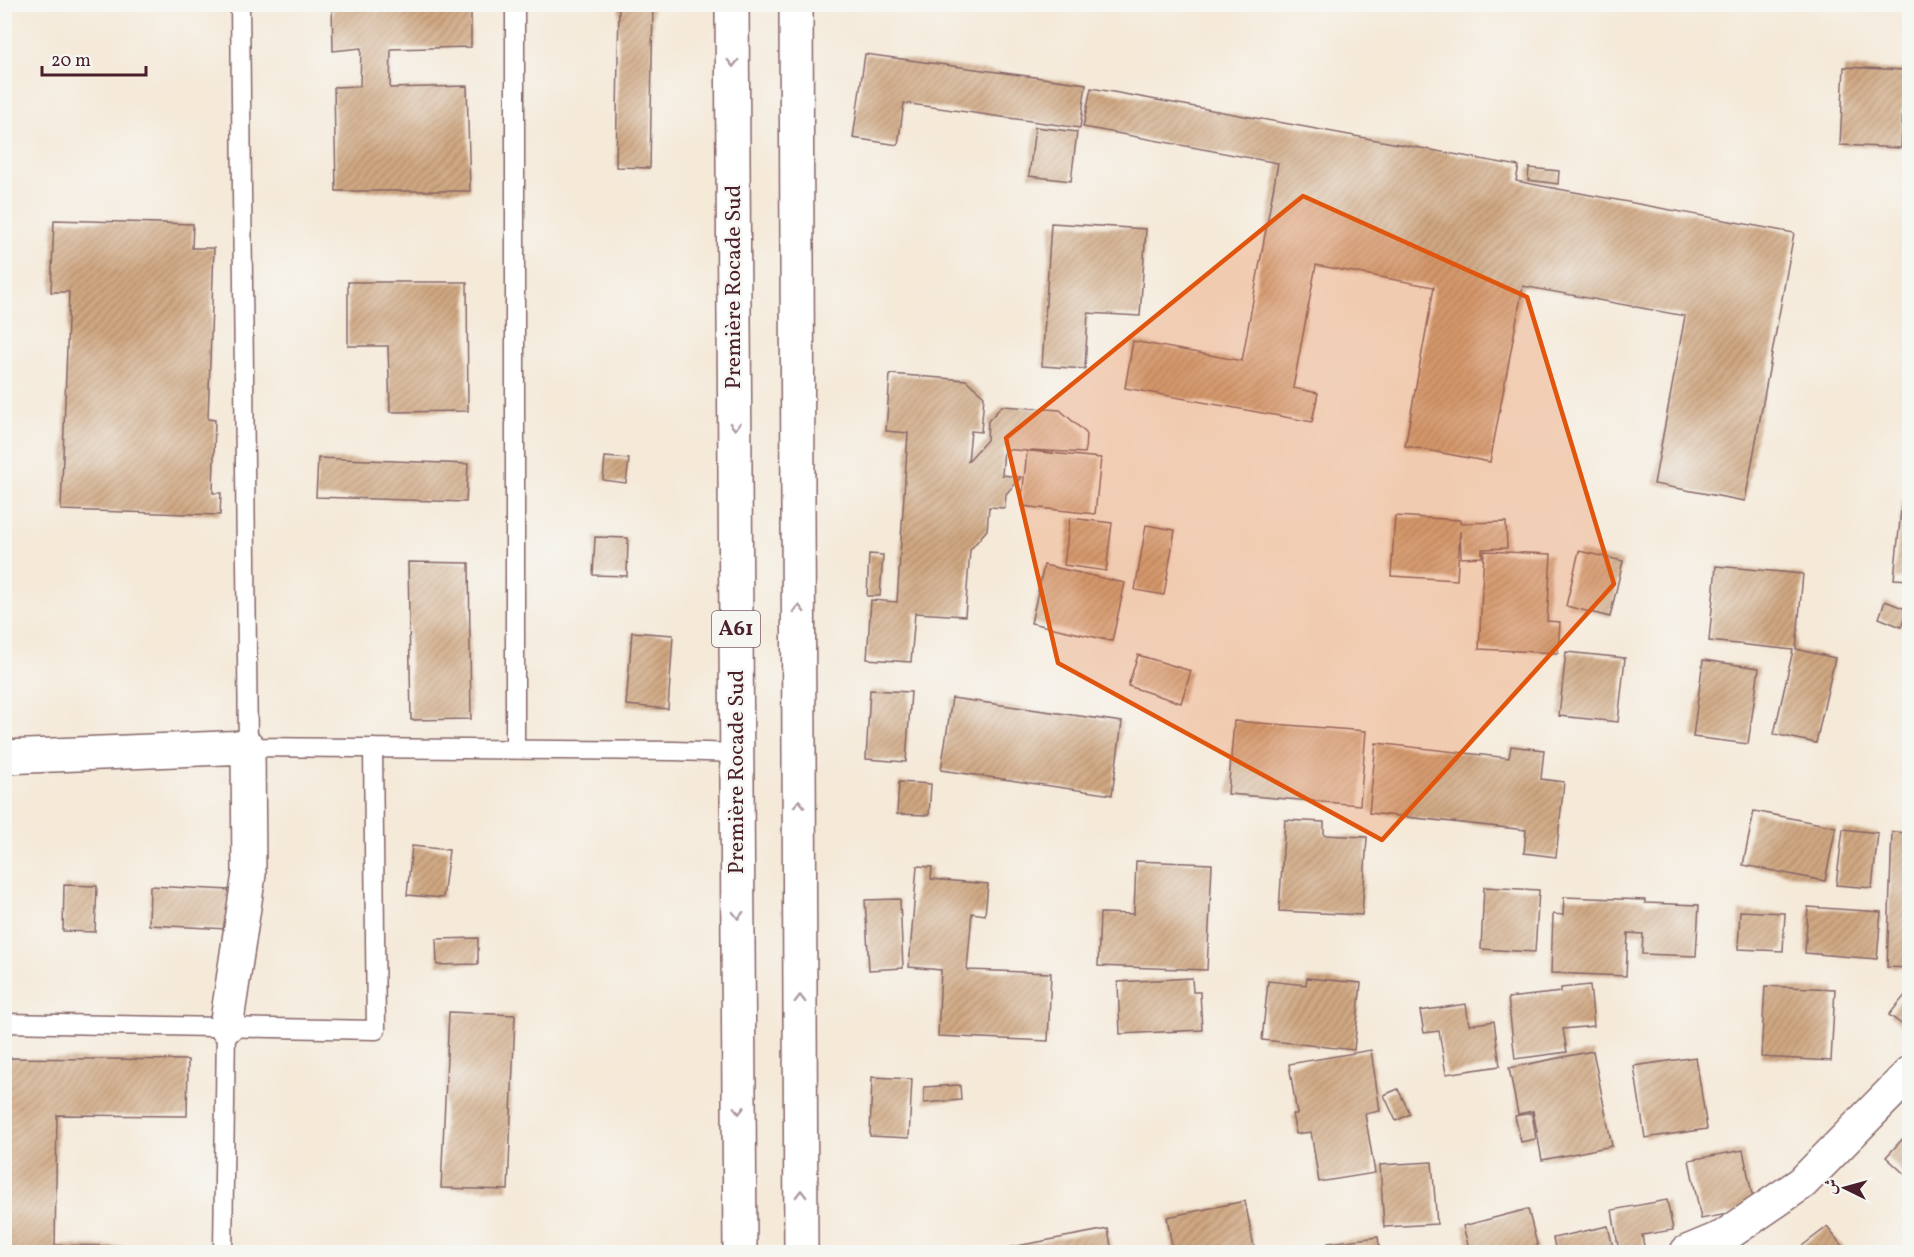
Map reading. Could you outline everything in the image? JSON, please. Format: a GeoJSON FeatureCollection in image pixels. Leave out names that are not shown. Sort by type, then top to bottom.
{"type":"FeatureCollection","features":[{"type":"Feature","properties":{"kind":"main road","name":"Première Rocade Sud"},"geometry":{"type":"LineString","coordinates":[[732,4],[740,1252]]}},
{"type":"Feature","properties":{"kind":"main road"},"geometry":{"type":"LineString","coordinates":[[796,4],[801,1252]]}},
{"type":"Feature","properties":{"kind":"main road"},"geometry":{"type":"LineString","coordinates":[[4,757],[248,747],[249,874],[226,1027]]}},
{"type":"Feature","properties":{"kind":"main road"},"geometry":{"type":"LineString","coordinates":[[1687,1252],[1723,1237],[1802,1183],[1910,1073]]}},
{"type":"Feature","properties":{"kind":"lane"},"geometry":{"type":"LineString","coordinates":[[240,4],[248,747],[737,753]]}},
{"type":"Feature","properties":{"kind":"lane"},"geometry":{"type":"LineString","coordinates":[[515,4],[515,749]]}},
{"type":"Feature","properties":{"kind":"lane"},"geometry":{"type":"LineString","coordinates":[[4,1023],[376,1030],[373,748]]}},
{"type":"Feature","properties":{"kind":"lane"},"geometry":{"type":"LineString","coordinates":[[223,1252],[226,1027]]}},
{"type":"Feature","properties":{"kind":"highlighted area"},"geometry":{"type":"Polygon","coordinates":[[[1303,196],[1527,297],[1614,584],[1382,840],[1058,663],[1006,438],[1303,196]]]}},
{"type":"Feature","properties":{"kind":"building"},"geometry":{"type":"Polygon","coordinates":[[[332,4],[471,4],[471,47],[391,49],[390,88],[467,86],[470,191],[336,191],[334,87],[360,86],[361,48],[333,51],[332,4]]]}},
{"type":"Feature","properties":{"kind":"building"},"geometry":{"type":"Polygon","coordinates":[[[619,4],[653,4],[650,168],[616,167],[619,4]]]}},
{"type":"Feature","properties":{"kind":"building"},"geometry":{"type":"Polygon","coordinates":[[[865,54],[1086,84],[1080,128],[904,103],[898,145],[853,138],[865,54]]]}},
{"type":"Feature","properties":{"kind":"building"},"geometry":{"type":"Polygon","coordinates":[[[1844,67],[1905,70],[1901,148],[1840,145],[1844,67]]]}},
{"type":"Feature","properties":{"kind":"building"},"geometry":{"type":"Polygon","coordinates":[[[1091,88],[1519,166],[1516,181],[1794,233],[1745,501],[1654,484],[1685,316],[1523,286],[1490,462],[1405,446],[1434,287],[1316,265],[1293,388],[1318,393],[1312,422],[1125,388],[1133,341],[1242,361],[1278,163],[1083,127],[1091,88]]]}},
{"type":"Feature","properties":{"kind":"building"},"geometry":{"type":"Polygon","coordinates":[[[1035,127],[1077,132],[1071,181],[1029,176],[1035,127]]]}},
{"type":"Feature","properties":{"kind":"building"},"geometry":{"type":"Polygon","coordinates":[[[1529,168],[1559,171],[1558,184],[1528,180],[1529,168]]]}},
{"type":"Feature","properties":{"kind":"building"},"geometry":{"type":"Polygon","coordinates":[[[54,220],[193,224],[192,248],[214,248],[208,419],[215,420],[213,493],[221,493],[220,515],[61,510],[69,292],[51,292],[54,220]]]}},
{"type":"Feature","properties":{"kind":"building"},"geometry":{"type":"Polygon","coordinates":[[[1051,223],[1146,229],[1140,316],[1088,313],[1085,369],[1042,366],[1051,223]]]}},
{"type":"Feature","properties":{"kind":"building"},"geometry":{"type":"Polygon","coordinates":[[[348,282],[467,282],[468,411],[390,412],[388,346],[348,346],[348,282]]]}},
{"type":"Feature","properties":{"kind":"building"},"geometry":{"type":"Polygon","coordinates":[[[890,374],[966,380],[984,396],[981,432],[971,431],[968,461],[987,440],[988,421],[1002,406],[1060,410],[1086,433],[1085,453],[1030,451],[1101,458],[1095,514],[1021,506],[1027,451],[1004,449],[1002,475],[1021,477],[1006,494],[1005,508],[989,507],[987,530],[970,550],[965,616],[915,613],[911,662],[867,659],[871,600],[897,602],[908,433],[886,431],[890,374]]]}},
{"type":"Feature","properties":{"kind":"building"},"geometry":{"type":"Polygon","coordinates":[[[605,457],[629,459],[626,483],[603,480],[605,457]]]}},
{"type":"Feature","properties":{"kind":"building"},"geometry":{"type":"Polygon","coordinates":[[[318,458],[468,464],[466,502],[316,497],[318,458]]]}},
{"type":"Feature","properties":{"kind":"building"},"geometry":{"type":"Polygon","coordinates":[[[1902,500],[1910,501],[1910,580],[1894,579],[1902,500]]]}},
{"type":"Feature","properties":{"kind":"building"},"geometry":{"type":"Polygon","coordinates":[[[1395,516],[1460,520],[1460,523],[1506,522],[1507,548],[1482,549],[1482,557],[1461,558],[1460,531],[1457,580],[1391,576],[1395,516]]]}},
{"type":"Feature","properties":{"kind":"building"},"geometry":{"type":"Polygon","coordinates":[[[1070,518],[1112,523],[1106,571],[1064,565],[1070,518]]]}},
{"type":"Feature","properties":{"kind":"building"},"geometry":{"type":"Polygon","coordinates":[[[1146,525],[1175,530],[1164,595],[1135,590],[1146,525]]]}},
{"type":"Feature","properties":{"kind":"building"},"geometry":{"type":"Polygon","coordinates":[[[595,537],[628,538],[627,576],[593,575],[595,537]]]}},
{"type":"Feature","properties":{"kind":"building"},"geometry":{"type":"Polygon","coordinates":[[[1484,551],[1551,554],[1547,621],[1560,622],[1558,653],[1479,649],[1484,551]]]}},
{"type":"Feature","properties":{"kind":"building"},"geometry":{"type":"Polygon","coordinates":[[[1579,551],[1623,561],[1610,617],[1566,606],[1579,551]]]}},
{"type":"Feature","properties":{"kind":"building"},"geometry":{"type":"Polygon","coordinates":[[[869,554],[883,555],[880,596],[867,596],[869,554]]]}},
{"type":"Feature","properties":{"kind":"building"},"geometry":{"type":"Polygon","coordinates":[[[408,562],[469,563],[471,719],[411,720],[408,562]]]}},
{"type":"Feature","properties":{"kind":"building"},"geometry":{"type":"Polygon","coordinates":[[[1044,565],[1125,583],[1112,641],[1031,623],[1044,565]]]}},
{"type":"Feature","properties":{"kind":"building"},"geometry":{"type":"Polygon","coordinates":[[[1716,566],[1803,574],[1796,649],[1835,658],[1816,743],[1774,734],[1793,650],[1709,641],[1716,566]]]}},
{"type":"Feature","properties":{"kind":"building"},"geometry":{"type":"Polygon","coordinates":[[[1885,601],[1908,610],[1901,627],[1879,618],[1885,601]]]}},
{"type":"Feature","properties":{"kind":"building"},"geometry":{"type":"Polygon","coordinates":[[[632,632],[673,635],[668,709],[626,705],[632,632]]]}},
{"type":"Feature","properties":{"kind":"building"},"geometry":{"type":"Polygon","coordinates":[[[1566,652],[1625,658],[1618,722],[1559,716],[1566,652]]]}},
{"type":"Feature","properties":{"kind":"building"},"geometry":{"type":"Polygon","coordinates":[[[1138,655],[1191,671],[1181,703],[1128,686],[1138,655]]]}},
{"type":"Feature","properties":{"kind":"building"},"geometry":{"type":"Polygon","coordinates":[[[1703,660],[1759,668],[1748,744],[1693,737],[1703,660]]]}},
{"type":"Feature","properties":{"kind":"building"},"geometry":{"type":"Polygon","coordinates":[[[870,690],[911,692],[906,762],[866,759],[870,690]]]}},
{"type":"Feature","properties":{"kind":"building"},"geometry":{"type":"Polygon","coordinates":[[[952,698],[1122,722],[1112,795],[941,770],[952,698]]]}},
{"type":"Feature","properties":{"kind":"building"},"geometry":{"type":"Polygon","coordinates":[[[1234,721],[1366,731],[1360,805],[1228,794],[1234,721]]]}},
{"type":"Feature","properties":{"kind":"building"},"geometry":{"type":"Polygon","coordinates":[[[1376,743],[1509,758],[1511,746],[1544,750],[1541,779],[1564,782],[1556,857],[1524,853],[1526,830],[1369,813],[1376,743]]]}},
{"type":"Feature","properties":{"kind":"building"},"geometry":{"type":"Polygon","coordinates":[[[899,782],[931,784],[929,815],[897,814],[899,782]]]}},
{"type":"Feature","properties":{"kind":"building"},"geometry":{"type":"Polygon","coordinates":[[[1754,811],[1836,827],[1825,881],[1743,865],[1754,811]]]}},
{"type":"Feature","properties":{"kind":"building"},"geometry":{"type":"Polygon","coordinates":[[[1285,820],[1324,822],[1324,835],[1367,837],[1362,915],[1279,911],[1285,820]]]}},
{"type":"Feature","properties":{"kind":"building"},"geometry":{"type":"Polygon","coordinates":[[[1843,829],[1878,833],[1872,888],[1836,885],[1843,829]]]}},
{"type":"Feature","properties":{"kind":"building"},"geometry":{"type":"Polygon","coordinates":[[[1892,832],[1910,833],[1910,968],[1887,967],[1892,832]]]}},
{"type":"Feature","properties":{"kind":"building"},"geometry":{"type":"Polygon","coordinates":[[[412,846],[449,850],[443,898],[407,895],[412,846]]]}},
{"type":"Feature","properties":{"kind":"building"},"geometry":{"type":"Polygon","coordinates":[[[1136,861],[1212,864],[1207,970],[1098,966],[1100,913],[1134,914],[1136,861]]]}},
{"type":"Feature","properties":{"kind":"building"},"geometry":{"type":"Polygon","coordinates":[[[917,866],[932,867],[931,879],[988,884],[985,915],[972,913],[967,970],[1051,973],[1048,1041],[938,1036],[941,970],[909,967],[917,866]]]}},
{"type":"Feature","properties":{"kind":"building"},"geometry":{"type":"Polygon","coordinates":[[[64,885],[97,886],[95,932],[63,931],[64,885]]]}},
{"type":"Feature","properties":{"kind":"building"},"geometry":{"type":"Polygon","coordinates":[[[150,886],[230,890],[228,929],[149,925],[150,886]]]}},
{"type":"Feature","properties":{"kind":"building"},"geometry":{"type":"Polygon","coordinates":[[[1484,887],[1539,890],[1535,952],[1481,949],[1484,887]]]}},
{"type":"Feature","properties":{"kind":"building"},"geometry":{"type":"Polygon","coordinates":[[[1564,897],[1699,905],[1696,956],[1642,954],[1643,934],[1628,933],[1626,976],[1551,973],[1553,914],[1563,915],[1564,897]]]}},
{"type":"Feature","properties":{"kind":"building"},"geometry":{"type":"Polygon","coordinates":[[[900,899],[903,968],[869,970],[865,900],[900,899]]]}},
{"type":"Feature","properties":{"kind":"building"},"geometry":{"type":"Polygon","coordinates":[[[1808,907],[1881,912],[1877,959],[1805,953],[1808,907]]]}},
{"type":"Feature","properties":{"kind":"building"},"geometry":{"type":"Polygon","coordinates":[[[1740,911],[1785,913],[1783,951],[1738,949],[1740,911]]]}},
{"type":"Feature","properties":{"kind":"building"},"geometry":{"type":"Polygon","coordinates":[[[478,938],[478,964],[437,965],[436,939],[478,938]]]}},
{"type":"Feature","properties":{"kind":"building"},"geometry":{"type":"Polygon","coordinates":[[[1192,978],[1193,992],[1200,992],[1202,1030],[1120,1034],[1118,982],[1192,978]]]}},
{"type":"Feature","properties":{"kind":"building"},"geometry":{"type":"Polygon","coordinates":[[[1307,978],[1361,983],[1354,1050],[1262,1040],[1268,981],[1306,985],[1307,978]]]}},
{"type":"Feature","properties":{"kind":"building"},"geometry":{"type":"Polygon","coordinates":[[[1590,985],[1594,1026],[1563,1029],[1567,1052],[1515,1059],[1508,998],[1561,992],[1561,988],[1590,985]]]}},
{"type":"Feature","properties":{"kind":"building"},"geometry":{"type":"Polygon","coordinates":[[[1765,986],[1835,989],[1831,1061],[1761,1057],[1765,986]]]}},
{"type":"Feature","properties":{"kind":"building"},"geometry":{"type":"Polygon","coordinates":[[[1910,989],[1910,1030],[1889,1015],[1910,989]]]}},
{"type":"Feature","properties":{"kind":"building"},"geometry":{"type":"Polygon","coordinates":[[[1466,1004],[1469,1025],[1494,1021],[1500,1066],[1446,1074],[1439,1031],[1424,1033],[1420,1011],[1466,1004]]]}},
{"type":"Feature","properties":{"kind":"building"},"geometry":{"type":"Polygon","coordinates":[[[449,1012],[515,1015],[508,1190],[441,1188],[449,1012]]]}},
{"type":"Feature","properties":{"kind":"building"},"geometry":{"type":"Polygon","coordinates":[[[1371,1050],[1380,1111],[1365,1114],[1375,1173],[1319,1182],[1311,1132],[1296,1134],[1292,1114],[1297,1114],[1289,1064],[1371,1050]]]}},
{"type":"Feature","properties":{"kind":"building"},"geometry":{"type":"Polygon","coordinates":[[[1593,1051],[1612,1146],[1542,1160],[1533,1111],[1518,1114],[1509,1068],[1593,1051]]]}},
{"type":"Feature","properties":{"kind":"building"},"geometry":{"type":"Polygon","coordinates":[[[1696,1057],[1707,1129],[1645,1138],[1634,1066],[1696,1057]]]}},
{"type":"Feature","properties":{"kind":"building"},"geometry":{"type":"Polygon","coordinates":[[[4,1058],[188,1060],[187,1116],[57,1115],[55,1245],[185,1247],[185,1252],[4,1252],[4,1058]]]}},
{"type":"Feature","properties":{"kind":"building"},"geometry":{"type":"Polygon","coordinates":[[[872,1077],[912,1079],[909,1138],[870,1136],[872,1077]]]}},
{"type":"Feature","properties":{"kind":"building"},"geometry":{"type":"Polygon","coordinates":[[[960,1085],[961,1100],[924,1103],[924,1087],[960,1085]]]}},
{"type":"Feature","properties":{"kind":"building"},"geometry":{"type":"Polygon","coordinates":[[[1398,1089],[1410,1114],[1396,1121],[1384,1095],[1398,1089]]]}},
{"type":"Feature","properties":{"kind":"building"},"geometry":{"type":"Polygon","coordinates":[[[1532,1113],[1536,1139],[1521,1142],[1515,1116],[1532,1113]]]}},
{"type":"Feature","properties":{"kind":"building"},"geometry":{"type":"Polygon","coordinates":[[[1910,1131],[1910,1179],[1886,1157],[1910,1131]]]}},
{"type":"Feature","properties":{"kind":"building"},"geometry":{"type":"Polygon","coordinates":[[[1743,1150],[1755,1209],[1701,1219],[1689,1160],[1743,1150]]]}},
{"type":"Feature","properties":{"kind":"building"},"geometry":{"type":"Polygon","coordinates":[[[1432,1162],[1437,1224],[1384,1227],[1380,1165],[1432,1162]]]}},
{"type":"Feature","properties":{"kind":"building"},"geometry":{"type":"Polygon","coordinates":[[[1667,1200],[1673,1230],[1642,1235],[1645,1252],[1619,1252],[1612,1210],[1667,1200]]]}},
{"type":"Feature","properties":{"kind":"building"},"geometry":{"type":"Polygon","coordinates":[[[1245,1201],[1255,1252],[1173,1252],[1167,1217],[1245,1201]]]}},
{"type":"Feature","properties":{"kind":"building"},"geometry":{"type":"Polygon","coordinates":[[[1528,1209],[1539,1252],[1470,1252],[1463,1226],[1528,1209]]]}},
{"type":"Feature","properties":{"kind":"building"},"geometry":{"type":"Polygon","coordinates":[[[1608,1226],[1614,1252],[1556,1252],[1553,1238],[1608,1226]]]}},
{"type":"Feature","properties":{"kind":"building"},"geometry":{"type":"Polygon","coordinates":[[[1827,1227],[1847,1252],[1794,1252],[1827,1227]]]}},
{"type":"Feature","properties":{"kind":"building"},"geometry":{"type":"Polygon","coordinates":[[[1108,1229],[1112,1252],[990,1252],[990,1251],[1108,1229]]]}},
{"type":"Feature","properties":{"kind":"building"},"geometry":{"type":"Polygon","coordinates":[[[1378,1237],[1380,1252],[1329,1252],[1328,1243],[1378,1237]]]}}]}
